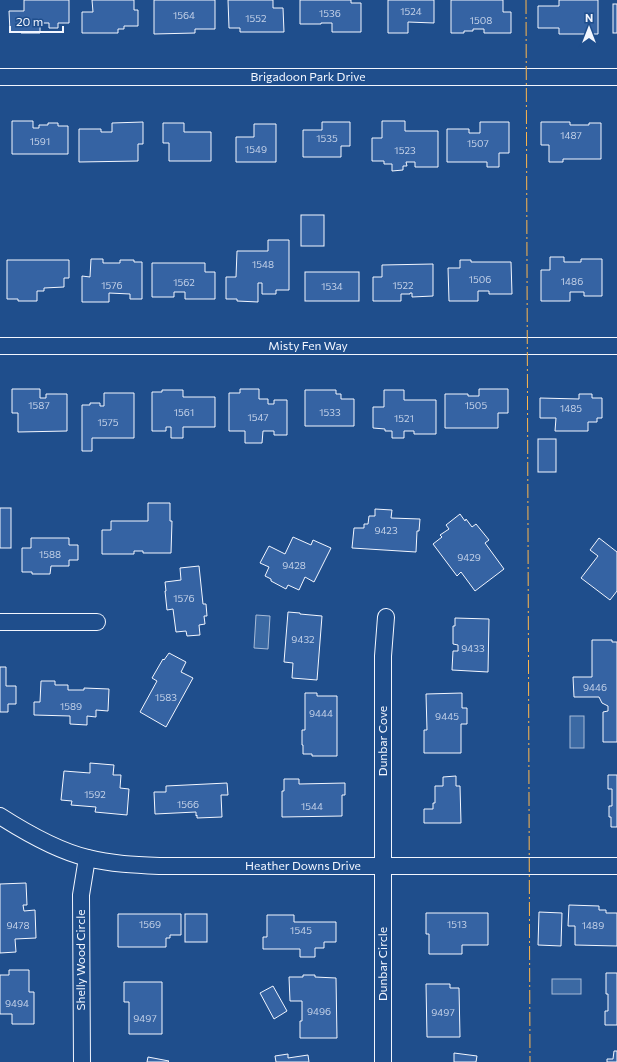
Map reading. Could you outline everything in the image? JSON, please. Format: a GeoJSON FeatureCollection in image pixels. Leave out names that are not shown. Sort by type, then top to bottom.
{"type":"FeatureCollection","features":[{"type":"Feature","properties":{"kind":"street","name":"Brigadoon Park Drive"},"geometry":{"type":"LineString","coordinates":[[0,77],[617,77]]}},
{"type":"Feature","properties":{"kind":"street","name":"Misty Fen Way"},"geometry":{"type":"LineString","coordinates":[[0,346],[617,346]]}},
{"type":"Feature","properties":{"kind":"street","name":"Dunbar Cove"},"geometry":{"type":"LineString","coordinates":[[383,866],[383,656],[386,617]]}},
{"type":"Feature","properties":{"kind":"street"},"geometry":{"type":"LineString","coordinates":[[0,622],[97,622]]}},
{"type":"Feature","properties":{"kind":"street","name":"Heather Downs Drive"},"geometry":{"type":"LineString","coordinates":[[0,816],[55,847],[87,858],[123,864],[160,866],[617,866]]}},
{"type":"Feature","properties":{"kind":"street","name":"Shelly Wood Circle"},"geometry":{"type":"LineString","coordinates":[[82,1062],[81,895],[87,858]]}},
{"type":"Feature","properties":{"kind":"street","name":"Dunbar Circle"},"geometry":{"type":"LineString","coordinates":[[383,866],[383,1062]]}},
{"type":"Feature","properties":{"kind":"water"},"geometry":{"type":"Polygon","coordinates":[[[256,615],[270,616],[268,649],[254,648],[256,615]]]}},
{"type":"Feature","properties":{"kind":"water"},"geometry":{"type":"Polygon","coordinates":[[[570,716],[584,716],[584,748],[570,748],[570,716]]]}},
{"type":"Feature","properties":{"kind":"water"},"geometry":{"type":"Polygon","coordinates":[[[552,979],[581,979],[581,994],[552,994],[552,979]]]}},
{"type":"Feature","properties":{"kind":"building"},"geometry":{"type":"Polygon","coordinates":[[[24,0],[69,0],[69,23],[58,23],[58,28],[49,28],[49,23],[40,23],[40,33],[10,32],[9,11],[24,11],[24,0]]]}},
{"type":"Feature","properties":{"kind":"building"},"geometry":{"type":"Polygon","coordinates":[[[92,0],[134,0],[134,10],[138,10],[138,26],[124,26],[124,29],[118,29],[118,33],[82,33],[82,12],[93,12],[92,0]]]}},
{"type":"Feature","properties":{"kind":"building"},"geometry":{"type":"Polygon","coordinates":[[[154,0],[215,0],[215,29],[195,29],[195,33],[154,34],[154,0]]]}},
{"type":"Feature","properties":{"kind":"building"},"geometry":{"type":"Polygon","coordinates":[[[228,0],[273,0],[273,8],[283,8],[284,32],[240,32],[240,28],[229,28],[228,0]]]}},
{"type":"Feature","properties":{"kind":"building"},"geometry":{"type":"Polygon","coordinates":[[[300,0],[351,0],[351,3],[361,3],[361,32],[332,32],[332,23],[300,24],[300,0]]]}},
{"type":"Feature","properties":{"kind":"building"},"geometry":{"type":"Polygon","coordinates":[[[388,0],[434,0],[434,23],[408,22],[408,33],[388,33],[388,0]]]}},
{"type":"Feature","properties":{"kind":"building"},"geometry":{"type":"Polygon","coordinates":[[[451,0],[503,0],[503,12],[511,12],[511,33],[484,33],[484,29],[473,29],[473,31],[464,31],[464,33],[451,33],[451,0]]]}},
{"type":"Feature","properties":{"kind":"building"},"geometry":{"type":"Polygon","coordinates":[[[559,0],[598,0],[598,34],[559,34],[559,28],[538,28],[538,6],[559,6],[559,0]]]}},
{"type":"Feature","properties":{"kind":"building"},"geometry":{"type":"Polygon","coordinates":[[[613,4],[617,4],[617,33],[613,33],[613,4]]]}},
{"type":"Feature","properties":{"kind":"building"},"geometry":{"type":"Polygon","coordinates":[[[12,121],[33,121],[33,128],[39,128],[39,125],[48,125],[48,123],[58,123],[58,126],[68,126],[68,154],[12,154],[12,121]]]}},
{"type":"Feature","properties":{"kind":"building"},"geometry":{"type":"Polygon","coordinates":[[[382,121],[405,121],[405,131],[438,131],[438,167],[415,167],[415,162],[406,162],[407,166],[403,166],[403,170],[392,171],[392,164],[384,164],[384,161],[372,161],[372,138],[382,138],[382,121]]]}},
{"type":"Feature","properties":{"kind":"building"},"geometry":{"type":"Polygon","coordinates":[[[143,122],[143,144],[138,144],[138,161],[79,162],[79,129],[101,129],[101,132],[112,132],[112,123],[143,122]]]}},
{"type":"Feature","properties":{"kind":"building"},"geometry":{"type":"Polygon","coordinates":[[[322,122],[350,122],[350,146],[341,146],[341,157],[303,157],[303,130],[322,130],[322,122]]]}},
{"type":"Feature","properties":{"kind":"building"},"geometry":{"type":"Polygon","coordinates":[[[480,122],[509,122],[509,153],[499,153],[499,167],[487,167],[487,162],[447,162],[447,129],[469,129],[469,133],[480,133],[480,122]]]}},
{"type":"Feature","properties":{"kind":"building"},"geometry":{"type":"Polygon","coordinates":[[[541,122],[570,122],[570,125],[589,125],[589,123],[601,123],[601,159],[563,159],[563,162],[549,162],[549,145],[541,145],[541,122]]]}},
{"type":"Feature","properties":{"kind":"building"},"geometry":{"type":"Polygon","coordinates":[[[163,123],[184,123],[184,132],[211,132],[211,161],[169,161],[169,143],[163,143],[163,123]]]}},
{"type":"Feature","properties":{"kind":"building"},"geometry":{"type":"Polygon","coordinates":[[[254,124],[276,124],[276,162],[236,162],[236,137],[254,137],[254,124]]]}},
{"type":"Feature","properties":{"kind":"building"},"geometry":{"type":"Polygon","coordinates":[[[301,215],[324,215],[324,246],[301,246],[301,215]]]}},
{"type":"Feature","properties":{"kind":"building"},"geometry":{"type":"Polygon","coordinates":[[[268,240],[289,240],[289,290],[276,290],[276,294],[262,294],[262,283],[258,283],[258,302],[226,299],[226,277],[236,277],[237,251],[268,251],[268,240]]]}},
{"type":"Feature","properties":{"kind":"building"},"geometry":{"type":"Polygon","coordinates":[[[550,257],[564,257],[564,262],[581,262],[581,259],[602,259],[602,296],[584,296],[584,292],[570,292],[570,301],[541,301],[541,270],[550,270],[550,257]]]}},
{"type":"Feature","properties":{"kind":"building"},"geometry":{"type":"Polygon","coordinates":[[[91,259],[103,259],[103,263],[120,263],[120,260],[134,260],[134,262],[142,262],[142,299],[130,299],[130,294],[109,293],[109,302],[82,302],[82,276],[90,277],[91,259]]]}},
{"type":"Feature","properties":{"kind":"building"},"geometry":{"type":"Polygon","coordinates":[[[7,260],[69,260],[69,278],[64,278],[64,287],[44,288],[44,291],[37,291],[37,301],[18,301],[18,299],[7,299],[7,260]]]}},
{"type":"Feature","properties":{"kind":"building"},"geometry":{"type":"Polygon","coordinates":[[[460,260],[471,260],[471,262],[511,262],[512,294],[489,294],[489,291],[478,291],[478,301],[449,301],[448,268],[460,268],[460,260]]]}},
{"type":"Feature","properties":{"kind":"building"},"geometry":{"type":"Polygon","coordinates":[[[152,263],[205,263],[205,272],[215,272],[215,299],[185,299],[185,292],[174,292],[174,297],[152,297],[152,263]]]}},
{"type":"Feature","properties":{"kind":"building"},"geometry":{"type":"Polygon","coordinates":[[[433,264],[433,296],[412,297],[412,293],[410,293],[401,294],[401,301],[373,301],[373,277],[382,277],[382,265],[433,264]]]}},
{"type":"Feature","properties":{"kind":"building"},"geometry":{"type":"Polygon","coordinates":[[[305,272],[359,272],[359,301],[305,301],[305,272]]]}},
{"type":"Feature","properties":{"kind":"building"},"geometry":{"type":"Polygon","coordinates":[[[12,389],[40,389],[40,398],[46,398],[46,394],[67,394],[67,431],[18,432],[18,413],[12,413],[12,389]]]}},
{"type":"Feature","properties":{"kind":"building"},"geometry":{"type":"Polygon","coordinates":[[[240,389],[259,389],[259,399],[268,399],[268,404],[274,404],[274,400],[287,400],[287,435],[274,435],[274,431],[263,431],[262,443],[245,443],[245,431],[229,431],[229,393],[240,393],[240,389]]]}},
{"type":"Feature","properties":{"kind":"building"},"geometry":{"type":"Polygon","coordinates":[[[479,389],[508,389],[508,413],[498,413],[498,428],[445,428],[445,394],[468,394],[468,396],[479,396],[479,389]]]}},
{"type":"Feature","properties":{"kind":"building"},"geometry":{"type":"Polygon","coordinates":[[[162,390],[183,390],[183,397],[215,397],[215,427],[183,427],[183,438],[171,438],[171,427],[166,427],[166,431],[152,431],[152,392],[162,392],[162,390]]]}},
{"type":"Feature","properties":{"kind":"building"},"geometry":{"type":"Polygon","coordinates":[[[305,390],[336,390],[336,394],[341,394],[341,399],[354,399],[354,426],[305,426],[305,390]]]}},
{"type":"Feature","properties":{"kind":"building"},"geometry":{"type":"Polygon","coordinates":[[[384,390],[404,390],[404,400],[436,400],[436,434],[414,434],[414,431],[404,431],[404,438],[392,438],[392,431],[373,428],[373,407],[384,407],[384,390]]]}},
{"type":"Feature","properties":{"kind":"building"},"geometry":{"type":"Polygon","coordinates":[[[104,393],[134,393],[134,438],[92,438],[92,451],[82,451],[82,405],[100,403],[100,406],[104,406],[104,393]]]}},
{"type":"Feature","properties":{"kind":"building"},"geometry":{"type":"Polygon","coordinates":[[[579,394],[592,394],[592,398],[602,398],[602,418],[597,418],[597,422],[588,422],[588,431],[555,431],[556,418],[540,418],[540,398],[579,399],[579,394]]]}},
{"type":"Feature","properties":{"kind":"building"},"geometry":{"type":"Polygon","coordinates":[[[538,439],[556,439],[556,472],[538,472],[538,439]]]}},
{"type":"Feature","properties":{"kind":"building"},"geometry":{"type":"Polygon","coordinates":[[[148,503],[170,503],[170,521],[172,521],[171,553],[143,553],[143,551],[134,551],[134,554],[102,554],[102,530],[111,530],[111,521],[148,521],[148,503]]]}},
{"type":"Feature","properties":{"kind":"building"},"geometry":{"type":"Polygon","coordinates":[[[0,508],[11,508],[11,548],[0,548],[0,508]]]}},
{"type":"Feature","properties":{"kind":"building"},"geometry":{"type":"Polygon","coordinates":[[[375,509],[392,510],[391,518],[420,519],[419,531],[417,531],[416,552],[352,548],[354,528],[364,528],[364,524],[368,524],[369,516],[375,516],[375,509]]]}},
{"type":"Feature","properties":{"kind":"building"},"geometry":{"type":"Polygon","coordinates":[[[460,514],[472,527],[476,524],[489,540],[485,543],[504,569],[475,591],[461,572],[457,576],[433,544],[442,537],[440,535],[449,529],[446,525],[460,514]]]}},
{"type":"Feature","properties":{"kind":"building"},"geometry":{"type":"Polygon","coordinates":[[[293,537],[311,545],[313,540],[331,548],[314,582],[305,577],[299,590],[288,585],[286,589],[271,581],[271,579],[265,576],[269,567],[260,563],[269,546],[285,554],[293,537]]]}},
{"type":"Feature","properties":{"kind":"building"},"geometry":{"type":"Polygon","coordinates":[[[31,538],[69,538],[69,545],[78,545],[78,560],[69,560],[69,566],[51,566],[50,574],[32,574],[32,572],[22,572],[22,548],[31,548],[31,538]]]}},
{"type":"Feature","properties":{"kind":"building"},"geometry":{"type":"Polygon","coordinates":[[[599,538],[617,552],[617,591],[610,600],[581,578],[598,556],[590,550],[599,538]]]}},
{"type":"Feature","properties":{"kind":"building"},"geometry":{"type":"Polygon","coordinates":[[[199,566],[203,604],[206,604],[207,616],[204,616],[205,624],[199,625],[200,635],[187,636],[186,631],[176,632],[173,609],[167,610],[165,582],[181,580],[180,568],[199,566]]]}},
{"type":"Feature","properties":{"kind":"building"},"geometry":{"type":"Polygon","coordinates":[[[288,612],[322,616],[317,680],[292,678],[293,663],[284,662],[288,612]]]}},
{"type":"Feature","properties":{"kind":"building"},"geometry":{"type":"Polygon","coordinates":[[[455,618],[489,619],[488,672],[452,670],[453,651],[458,651],[458,645],[453,644],[453,626],[455,626],[455,618]]]}},
{"type":"Feature","properties":{"kind":"building"},"geometry":{"type":"Polygon","coordinates":[[[592,640],[612,640],[612,642],[617,642],[617,742],[603,742],[603,712],[608,711],[608,706],[602,703],[599,697],[574,697],[573,677],[592,677],[592,640]]]}},
{"type":"Feature","properties":{"kind":"building"},"geometry":{"type":"Polygon","coordinates":[[[169,653],[186,662],[181,672],[193,678],[166,727],[140,712],[157,681],[152,678],[163,659],[164,660],[169,653]]]}},
{"type":"Feature","properties":{"kind":"building"},"geometry":{"type":"Polygon","coordinates":[[[0,667],[6,667],[6,686],[16,686],[16,704],[8,704],[8,712],[0,712],[0,667]]]}},
{"type":"Feature","properties":{"kind":"building"},"geometry":{"type":"Polygon","coordinates":[[[41,681],[55,681],[55,685],[68,685],[68,690],[84,690],[84,688],[109,689],[108,711],[96,710],[96,717],[87,716],[87,725],[70,724],[70,716],[34,715],[34,702],[40,702],[41,681]]]}},
{"type":"Feature","properties":{"kind":"building"},"geometry":{"type":"Polygon","coordinates":[[[305,693],[317,693],[317,696],[337,696],[337,756],[312,756],[312,754],[303,754],[302,730],[305,730],[305,693]]]}},
{"type":"Feature","properties":{"kind":"building"},"geometry":{"type":"Polygon","coordinates":[[[462,693],[462,708],[467,708],[467,724],[461,724],[461,753],[424,753],[424,730],[427,730],[426,694],[462,693]]]}},
{"type":"Feature","properties":{"kind":"building"},"geometry":{"type":"Polygon","coordinates":[[[90,763],[114,765],[113,775],[121,775],[120,788],[129,789],[127,815],[95,812],[96,807],[71,805],[72,801],[61,800],[64,771],[90,773],[90,763]]]}},
{"type":"Feature","properties":{"kind":"building"},"geometry":{"type":"Polygon","coordinates":[[[608,775],[617,775],[617,827],[611,827],[611,817],[609,817],[609,806],[612,806],[612,789],[608,789],[608,775]]]}},
{"type":"Feature","properties":{"kind":"building"},"geometry":{"type":"Polygon","coordinates":[[[456,776],[456,786],[460,786],[461,823],[424,823],[424,809],[433,809],[433,803],[435,803],[435,786],[443,786],[443,777],[456,776]]]}},
{"type":"Feature","properties":{"kind":"building"},"geometry":{"type":"Polygon","coordinates":[[[284,779],[299,779],[299,784],[345,783],[345,795],[342,795],[342,816],[282,817],[282,791],[284,791],[284,779]]]}},
{"type":"Feature","properties":{"kind":"building"},"geometry":{"type":"Polygon","coordinates":[[[227,783],[228,795],[221,795],[222,817],[197,818],[196,812],[155,814],[154,792],[166,792],[166,786],[227,783]]]}},
{"type":"Feature","properties":{"kind":"building"},"geometry":{"type":"Polygon","coordinates":[[[26,883],[27,905],[23,905],[24,911],[35,910],[36,938],[15,939],[16,952],[0,953],[0,884],[26,883]]]}},
{"type":"Feature","properties":{"kind":"building"},"geometry":{"type":"Polygon","coordinates":[[[569,905],[599,906],[599,910],[606,910],[606,913],[617,913],[617,946],[575,945],[575,926],[568,926],[569,905]]]}},
{"type":"Feature","properties":{"kind":"building"},"geometry":{"type":"Polygon","coordinates":[[[539,912],[562,913],[561,946],[538,945],[539,912]]]}},
{"type":"Feature","properties":{"kind":"building"},"geometry":{"type":"Polygon","coordinates":[[[426,913],[488,913],[488,945],[462,945],[462,954],[429,954],[429,934],[426,934],[426,913]]]}},
{"type":"Feature","properties":{"kind":"building"},"geometry":{"type":"Polygon","coordinates":[[[118,914],[181,914],[181,935],[170,935],[170,938],[166,938],[166,947],[118,947],[118,914]]]}},
{"type":"Feature","properties":{"kind":"building"},"geometry":{"type":"Polygon","coordinates":[[[185,914],[207,914],[207,942],[185,942],[185,914]]]}},
{"type":"Feature","properties":{"kind":"building"},"geometry":{"type":"Polygon","coordinates":[[[267,915],[294,915],[294,922],[336,922],[336,942],[324,942],[324,948],[315,948],[315,957],[300,957],[300,949],[263,949],[263,937],[267,937],[267,915]]]}},
{"type":"Feature","properties":{"kind":"building"},"geometry":{"type":"Polygon","coordinates":[[[9,970],[29,970],[29,992],[34,992],[34,1024],[12,1024],[12,1014],[0,1014],[0,975],[9,975],[9,970]]]}},
{"type":"Feature","properties":{"kind":"building"},"geometry":{"type":"Polygon","coordinates":[[[606,973],[617,973],[617,1025],[605,1025],[605,1011],[608,1011],[606,973]]]}},
{"type":"Feature","properties":{"kind":"building"},"geometry":{"type":"Polygon","coordinates":[[[303,975],[336,978],[337,1038],[300,1038],[302,1001],[290,1001],[289,977],[303,977],[303,975]]]}},
{"type":"Feature","properties":{"kind":"building"},"geometry":{"type":"Polygon","coordinates":[[[124,982],[162,982],[162,1034],[129,1034],[129,1002],[124,1002],[124,982]]]}},
{"type":"Feature","properties":{"kind":"building"},"geometry":{"type":"Polygon","coordinates":[[[426,984],[450,984],[450,988],[459,988],[460,1037],[427,1037],[426,984]]]}},
{"type":"Feature","properties":{"kind":"building"},"geometry":{"type":"Polygon","coordinates":[[[273,986],[287,1011],[274,1019],[260,993],[273,986]]]}},
{"type":"Feature","properties":{"kind":"building"},"geometry":{"type":"Polygon","coordinates":[[[614,1051],[617,1051],[617,1062],[607,1062],[607,1059],[613,1059],[614,1051]]]}},
{"type":"Feature","properties":{"kind":"building"},"geometry":{"type":"Polygon","coordinates":[[[454,1053],[477,1056],[476,1062],[454,1062],[454,1053]]]}},
{"type":"Feature","properties":{"kind":"building"},"geometry":{"type":"Polygon","coordinates":[[[288,1054],[288,1058],[308,1055],[309,1062],[276,1062],[275,1056],[288,1054]]]}},
{"type":"Feature","properties":{"kind":"building"},"geometry":{"type":"Polygon","coordinates":[[[148,1057],[169,1061],[147,1062],[148,1057]]]}},
{"type":"Feature","properties":{"kind":"power"},"geometry":{"type":"LineString","coordinates":[[526,0],[530,1062]]}}]}
